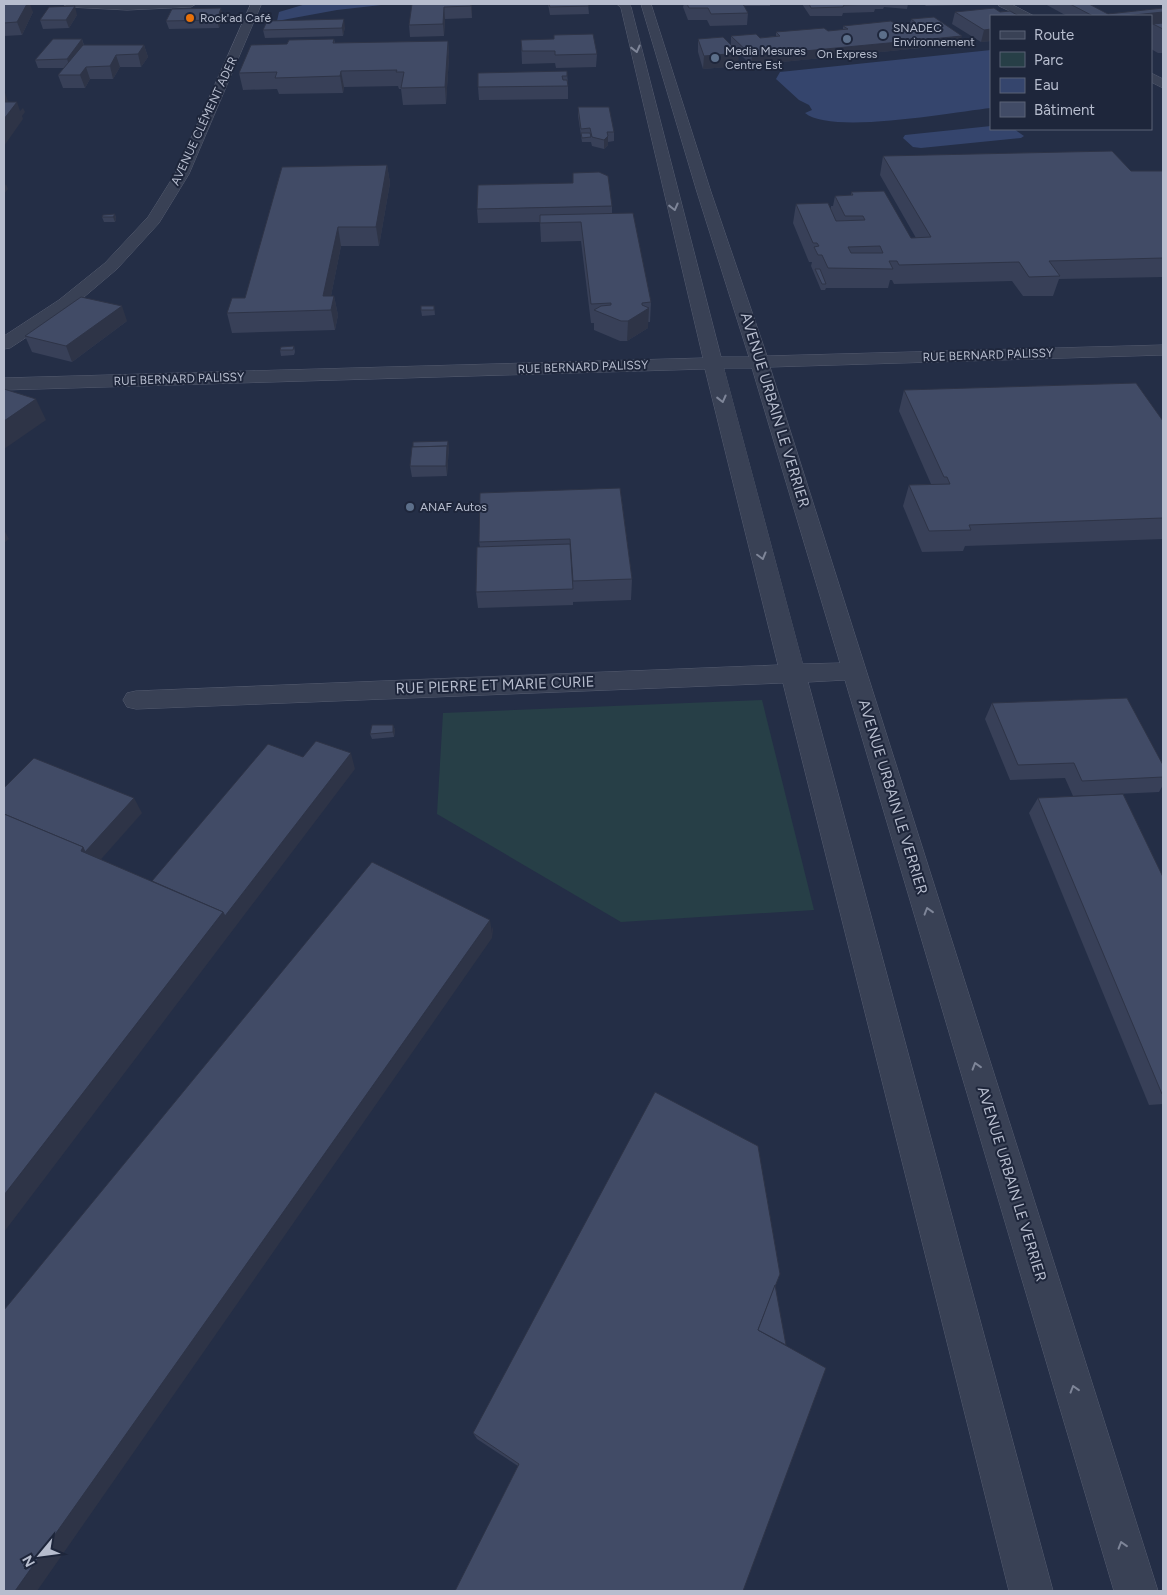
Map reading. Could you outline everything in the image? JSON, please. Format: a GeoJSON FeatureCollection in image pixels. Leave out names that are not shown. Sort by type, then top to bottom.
{"type":"FeatureCollection","features":[{"type":"Feature","properties":{"kind":"street"},"geometry":{"type":"LineString","coordinates":[[68,4],[127,7],[191,4]]}},
{"type":"Feature","properties":{"kind":"street","name":"AVENUE CLÉMENT ADER"},"geometry":{"type":"LineString","coordinates":[[4,344],[65,304],[110,266],[154,220],[182,174],[255,4]]}},
{"type":"Feature","properties":{"kind":"street"},"geometry":{"type":"LineString","coordinates":[[622,4],[626,7],[712,363],[1031,1591]]}},
{"type":"Feature","properties":{"kind":"street","name":"AVENUE URBAIN LE VERRIER"},"geometry":{"type":"LineString","coordinates":[[646,4],[704,192],[760,362],[1136,1591]]}},
{"type":"Feature","properties":{"kind":"street"},"geometry":{"type":"LineString","coordinates":[[1003,4],[1026,15]]}},
{"type":"Feature","properties":{"kind":"street","name":"RUE BERNARD PALISSY"},"geometry":{"type":"LineString","coordinates":[[4,384],[1163,350]]}},
{"type":"Feature","properties":{"kind":"street","name":"RUE PIERRE ET MARIE CURIE"},"geometry":{"type":"LineString","coordinates":[[136,700],[855,671]]}},
{"type":"Feature","properties":{"kind":"green space"},"geometry":{"type":"Polygon","coordinates":[[[762,700],[814,910],[621,922],[437,814],[443,713],[762,700]]]}},
{"type":"Feature","properties":{"kind":"water"},"geometry":{"type":"Polygon","coordinates":[[[306,4],[390,4],[337,10],[277,21],[279,12],[306,4]]]}},
{"type":"Feature","properties":{"kind":"water"},"geometry":{"type":"Polygon","coordinates":[[[990,50],[990,108],[866,122],[840,122],[819,119],[805,113],[812,110],[809,105],[799,100],[776,79],[780,72],[990,50]]]}},
{"type":"Feature","properties":{"kind":"water"},"geometry":{"type":"Polygon","coordinates":[[[990,126],[990,130],[1015,130],[1024,136],[1021,138],[921,148],[913,147],[903,138],[905,135],[990,126]]]}},
{"type":"Feature","properties":{"kind":"building"},"geometry":{"type":"Polygon","coordinates":[[[4,4],[27,4],[17,22],[4,23],[4,4]]]}},
{"type":"Feature","properties":{"kind":"building"},"geometry":{"type":"Polygon","coordinates":[[[412,4],[471,4],[471,6],[444,7],[443,24],[409,25],[412,4]]]}},
{"type":"Feature","properties":{"kind":"building"},"geometry":{"type":"Polygon","coordinates":[[[549,4],[588,4],[589,6],[550,7],[549,4]]]}},
{"type":"Feature","properties":{"kind":"building"},"geometry":{"type":"Polygon","coordinates":[[[687,4],[743,4],[748,13],[711,14],[708,8],[689,8],[687,4]]]}},
{"type":"Feature","properties":{"kind":"building"},"geometry":{"type":"Polygon","coordinates":[[[809,4],[876,4],[811,8],[809,4]]]}},
{"type":"Feature","properties":{"kind":"building"},"geometry":{"type":"Polygon","coordinates":[[[1070,4],[1089,4],[1108,14],[1163,8],[1163,12],[1134,15],[1091,15],[1070,4]]]}},
{"type":"Feature","properties":{"kind":"building"},"geometry":{"type":"Polygon","coordinates":[[[75,6],[66,20],[40,20],[49,7],[75,6]]]}},
{"type":"Feature","properties":{"kind":"building"},"geometry":{"type":"Polygon","coordinates":[[[221,8],[217,20],[166,21],[172,9],[221,8]]]}},
{"type":"Feature","properties":{"kind":"building"},"geometry":{"type":"Polygon","coordinates":[[[994,8],[1000,12],[1010,11],[1017,15],[990,15],[990,29],[984,30],[955,12],[994,8]]]}},
{"type":"Feature","properties":{"kind":"building"},"geometry":{"type":"Polygon","coordinates":[[[934,17],[962,36],[752,56],[731,36],[756,34],[760,38],[780,36],[776,32],[824,28],[828,31],[848,29],[843,26],[891,21],[897,25],[916,23],[911,19],[934,17]]]}},
{"type":"Feature","properties":{"kind":"building"},"geometry":{"type":"Polygon","coordinates":[[[344,19],[342,28],[263,30],[267,21],[344,19]]]}},
{"type":"Feature","properties":{"kind":"building"},"geometry":{"type":"Polygon","coordinates":[[[1163,23],[1163,29],[1153,24],[1163,23]]]}},
{"type":"Feature","properties":{"kind":"building"},"geometry":{"type":"Polygon","coordinates":[[[593,34],[597,54],[555,55],[555,51],[522,51],[521,40],[554,39],[554,35],[593,34]]]}},
{"type":"Feature","properties":{"kind":"building"},"geometry":{"type":"Polygon","coordinates":[[[723,37],[739,53],[704,56],[698,39],[723,37]]]}},
{"type":"Feature","properties":{"kind":"building"},"geometry":{"type":"Polygon","coordinates":[[[53,39],[82,39],[67,59],[35,60],[53,39]]]}},
{"type":"Feature","properties":{"kind":"building"},"geometry":{"type":"Polygon","coordinates":[[[334,39],[333,43],[448,41],[445,87],[401,88],[404,72],[396,72],[397,70],[341,71],[340,76],[275,78],[277,72],[239,73],[251,45],[287,44],[289,40],[334,39]]]}},
{"type":"Feature","properties":{"kind":"building"},"geometry":{"type":"Polygon","coordinates":[[[83,45],[144,45],[138,54],[116,55],[110,66],[86,67],[80,75],[58,75],[83,45]]]}},
{"type":"Feature","properties":{"kind":"building"},"geometry":{"type":"Polygon","coordinates":[[[567,71],[567,76],[562,76],[563,80],[567,80],[568,86],[478,87],[478,73],[567,71]]]}},
{"type":"Feature","properties":{"kind":"building"},"geometry":{"type":"Polygon","coordinates":[[[4,102],[17,102],[4,119],[4,102]]]}},
{"type":"Feature","properties":{"kind":"building"},"geometry":{"type":"Polygon","coordinates":[[[578,107],[609,107],[614,132],[607,132],[608,136],[604,140],[592,137],[590,128],[581,129],[578,107]]]}},
{"type":"Feature","properties":{"kind":"building"},"geometry":{"type":"Polygon","coordinates":[[[581,133],[590,133],[591,137],[582,138],[581,133]]]}},
{"type":"Feature","properties":{"kind":"building"},"geometry":{"type":"Polygon","coordinates":[[[1112,151],[1131,171],[1163,171],[1163,258],[1049,261],[1060,276],[1029,277],[1019,262],[899,265],[897,261],[889,261],[893,269],[828,268],[822,255],[818,255],[814,247],[819,246],[817,243],[813,243],[796,204],[828,203],[836,221],[865,220],[863,216],[845,216],[835,196],[853,195],[851,192],[884,191],[911,238],[931,237],[883,156],[1112,151]],[[880,246],[848,247],[851,253],[883,253],[880,246]]]}},
{"type":"Feature","properties":{"kind":"building"},"geometry":{"type":"Polygon","coordinates":[[[387,165],[376,227],[338,227],[323,296],[334,296],[331,310],[227,313],[232,298],[245,298],[282,167],[387,165]]]}},
{"type":"Feature","properties":{"kind":"building"},"geometry":{"type":"Polygon","coordinates":[[[599,172],[608,176],[612,206],[477,209],[478,185],[573,183],[573,173],[599,172]]]}},
{"type":"Feature","properties":{"kind":"building"},"geometry":{"type":"Polygon","coordinates":[[[633,213],[651,302],[642,303],[642,305],[649,308],[628,321],[621,321],[594,310],[601,306],[611,305],[611,303],[591,304],[581,222],[540,223],[540,215],[633,213]]]}},
{"type":"Feature","properties":{"kind":"building"},"geometry":{"type":"Polygon","coordinates":[[[115,214],[113,217],[102,217],[103,215],[115,214]]]}},
{"type":"Feature","properties":{"kind":"building"},"geometry":{"type":"Polygon","coordinates":[[[815,269],[820,269],[826,284],[822,284],[815,269]]]}},
{"type":"Feature","properties":{"kind":"building"},"geometry":{"type":"Polygon","coordinates":[[[81,297],[122,306],[66,346],[25,336],[81,297]]]}},
{"type":"Feature","properties":{"kind":"building"},"geometry":{"type":"Polygon","coordinates":[[[421,306],[434,306],[434,310],[421,310],[421,306]]]}},
{"type":"Feature","properties":{"kind":"building"},"geometry":{"type":"Polygon","coordinates":[[[294,346],[293,350],[280,350],[281,347],[294,346]]]}},
{"type":"Feature","properties":{"kind":"building"},"geometry":{"type":"Polygon","coordinates":[[[1136,383],[1163,421],[1163,518],[969,525],[971,530],[929,531],[909,485],[950,484],[947,477],[944,477],[904,390],[1136,383]]]}},
{"type":"Feature","properties":{"kind":"building"},"geometry":{"type":"Polygon","coordinates":[[[4,389],[36,399],[4,421],[4,389]]]}},
{"type":"Feature","properties":{"kind":"building"},"geometry":{"type":"Polygon","coordinates":[[[448,441],[447,452],[447,446],[413,447],[413,442],[448,441]]]}},
{"type":"Feature","properties":{"kind":"building"},"geometry":{"type":"Polygon","coordinates":[[[447,446],[446,466],[410,466],[412,447],[447,446]]]}},
{"type":"Feature","properties":{"kind":"building"},"geometry":{"type":"Polygon","coordinates":[[[620,488],[632,579],[573,581],[570,539],[479,542],[480,493],[620,488]]]}},
{"type":"Feature","properties":{"kind":"building"},"geometry":{"type":"Polygon","coordinates":[[[570,544],[573,589],[476,592],[477,547],[570,544]]]}},
{"type":"Feature","properties":{"kind":"building"},"geometry":{"type":"Polygon","coordinates":[[[1127,698],[1163,765],[1163,777],[1082,781],[1074,763],[1018,765],[992,703],[1127,698]]]}},
{"type":"Feature","properties":{"kind":"building"},"geometry":{"type":"Polygon","coordinates":[[[372,725],[393,725],[393,732],[370,734],[372,725]]]}},
{"type":"Feature","properties":{"kind":"building"},"geometry":{"type":"Polygon","coordinates":[[[316,741],[351,753],[225,916],[223,912],[152,881],[268,744],[303,757],[316,741]]]}},
{"type":"Feature","properties":{"kind":"building"},"geometry":{"type":"Polygon","coordinates":[[[34,758],[134,798],[85,852],[83,847],[4,814],[4,788],[34,758]]]}},
{"type":"Feature","properties":{"kind":"building"},"geometry":{"type":"Polygon","coordinates":[[[1123,794],[1163,877],[1163,1094],[1038,798],[1123,794]]]}},
{"type":"Feature","properties":{"kind":"building"},"geometry":{"type":"Polygon","coordinates":[[[4,814],[83,847],[81,851],[223,912],[4,1195],[4,814]]]}},
{"type":"Feature","properties":{"kind":"building"},"geometry":{"type":"Polygon","coordinates":[[[372,862],[490,920],[15,1591],[4,1591],[4,1310],[372,862]]]}},
{"type":"Feature","properties":{"kind":"building"},"geometry":{"type":"Polygon","coordinates":[[[655,1092],[758,1146],[780,1274],[758,1330],[826,1368],[743,1591],[455,1591],[519,1464],[473,1433],[655,1092]]]}},
{"type":"Feature","properties":{"kind":"building"},"geometry":{"type":"Polygon","coordinates":[[[775,1285],[786,1345],[758,1330],[775,1285]]]}},
{"type":"Feature","properties":{"kind":"place","name":"Rock'ad Café"},"geometry":{"type":"Point","coordinates":[190,18]}},
{"type":"Feature","properties":{"kind":"place","name":"SNADEC Environnement"},"geometry":{"type":"Point","coordinates":[883,35]}},
{"type":"Feature","properties":{"kind":"place","name":"On Express"},"geometry":{"type":"Point","coordinates":[847,39]}},
{"type":"Feature","properties":{"kind":"place","name":"Media Mesures Centre Est"},"geometry":{"type":"Point","coordinates":[715,58]}},
{"type":"Feature","properties":{"kind":"place","name":"ANAF Autos"},"geometry":{"type":"Point","coordinates":[410,507]}}]}
